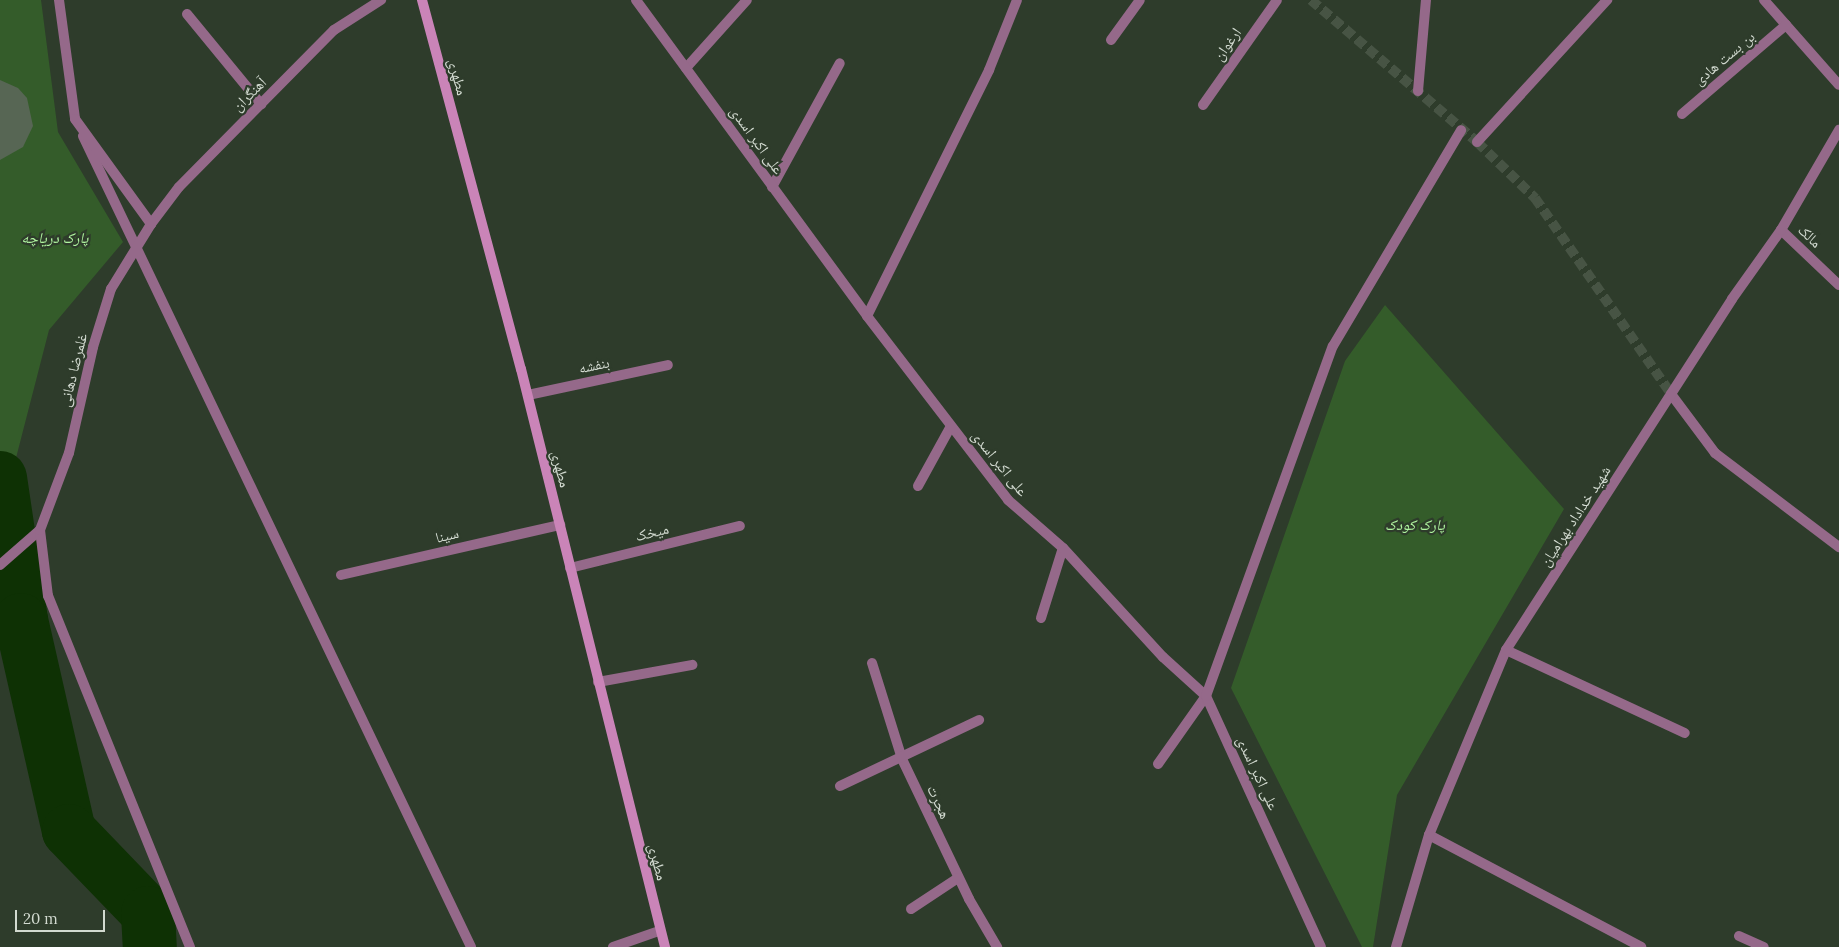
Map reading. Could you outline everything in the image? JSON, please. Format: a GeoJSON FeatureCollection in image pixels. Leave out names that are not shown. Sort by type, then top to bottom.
{"type":"FeatureCollection","features":[{"type":"Feature","properties":{"kind":"main road","name":"مطهری"},"geometry":{"type":"LineString","coordinates":[[422,0],[528,395],[659,931],[665,947]]}},
{"type":"Feature","properties":{"kind":"street"},"geometry":{"type":"LineString","coordinates":[[59,0],[75,119],[471,947]]}},
{"type":"Feature","properties":{"kind":"street","name":"آهنگران"},"geometry":{"type":"LineString","coordinates":[[151,224],[179,187],[334,30],[382,0]]}},
{"type":"Feature","properties":{"kind":"street","name":"علی اکبر اسدی"},"geometry":{"type":"LineString","coordinates":[[636,0],[867,316],[1008,500],[1063,548],[1163,657],[1206,696],[1321,947]]}},
{"type":"Feature","properties":{"kind":"street"},"geometry":{"type":"LineString","coordinates":[[686,68],[747,0]]}},
{"type":"Feature","properties":{"kind":"street"},"geometry":{"type":"LineString","coordinates":[[867,316],[989,70],[1017,0]]}},
{"type":"Feature","properties":{"kind":"street"},"geometry":{"type":"LineString","coordinates":[[1111,40],[1140,0]]}},
{"type":"Feature","properties":{"kind":"street","name":"ارغوان"},"geometry":{"type":"LineString","coordinates":[[1203,105],[1277,0]]}},
{"type":"Feature","properties":{"kind":"street"},"geometry":{"type":"LineString","coordinates":[[1418,90],[1426,0]]}},
{"type":"Feature","properties":{"kind":"street"},"geometry":{"type":"LineString","coordinates":[[1477,142],[1607,0]]}},
{"type":"Feature","properties":{"kind":"street"},"geometry":{"type":"LineString","coordinates":[[1764,0],[1839,85]]}},
{"type":"Feature","properties":{"kind":"street"},"geometry":{"type":"LineString","coordinates":[[187,14],[261,104]]}},
{"type":"Feature","properties":{"kind":"street","name":"بن بست هادی"},"geometry":{"type":"LineString","coordinates":[[1682,114],[1786,25]]}},
{"type":"Feature","properties":{"kind":"street"},"geometry":{"type":"LineString","coordinates":[[772,187],[840,62]]}},
{"type":"Feature","properties":{"kind":"street"},"geometry":{"type":"LineString","coordinates":[[75,119],[151,224]]}},
{"type":"Feature","properties":{"kind":"street"},"geometry":{"type":"LineString","coordinates":[[1158,764],[1206,696],[1333,346],[1460,130]]}},
{"type":"Feature","properties":{"kind":"street","name":"شهید خداداد بهرامیان"},"geometry":{"type":"LineString","coordinates":[[1396,947],[1429,834],[1506,650],[1732,299],[1781,230],[1839,130]]}},
{"type":"Feature","properties":{"kind":"street","name":"غلمرضا دهانی"},"geometry":{"type":"LineString","coordinates":[[39,530],[69,453],[93,347],[111,289],[151,224]]}},
{"type":"Feature","properties":{"kind":"street","name":"مالک"},"geometry":{"type":"LineString","coordinates":[[1781,230],[1839,285]]}},
{"type":"Feature","properties":{"kind":"street","name":"بنفشه"},"geometry":{"type":"LineString","coordinates":[[528,395],[668,365]]}},
{"type":"Feature","properties":{"kind":"street"},"geometry":{"type":"LineString","coordinates":[[1671,394],[1715,453],[1839,547]]}},
{"type":"Feature","properties":{"kind":"street"},"geometry":{"type":"LineString","coordinates":[[918,486],[951,426]]}},
{"type":"Feature","properties":{"kind":"street","name":"سینا"},"geometry":{"type":"LineString","coordinates":[[341,575],[560,524]]}},
{"type":"Feature","properties":{"kind":"street","name":"میخک"},"geometry":{"type":"LineString","coordinates":[[570,568],[740,526]]}},
{"type":"Feature","properties":{"kind":"street"},"geometry":{"type":"LineString","coordinates":[[0,565],[39,530]]}},
{"type":"Feature","properties":{"kind":"street"},"geometry":{"type":"LineString","coordinates":[[39,530],[48,596],[190,947]]}},
{"type":"Feature","properties":{"kind":"street"},"geometry":{"type":"LineString","coordinates":[[1041,618],[1063,548]]}},
{"type":"Feature","properties":{"kind":"street"},"geometry":{"type":"LineString","coordinates":[[1506,650],[1685,733]]}},
{"type":"Feature","properties":{"kind":"street","name":"هجرت"},"geometry":{"type":"LineString","coordinates":[[872,663],[902,759],[958,878],[997,947]]}},
{"type":"Feature","properties":{"kind":"street"},"geometry":{"type":"LineString","coordinates":[[598,682],[692,665]]}},
{"type":"Feature","properties":{"kind":"street"},"geometry":{"type":"LineString","coordinates":[[840,786],[902,759],[979,720]]}},
{"type":"Feature","properties":{"kind":"street"},"geometry":{"type":"LineString","coordinates":[[1429,834],[1640,947]]}},
{"type":"Feature","properties":{"kind":"street"},"geometry":{"type":"LineString","coordinates":[[911,909],[958,878]]}},
{"type":"Feature","properties":{"kind":"street"},"geometry":{"type":"LineString","coordinates":[[612,947],[659,931]]}},
{"type":"Feature","properties":{"kind":"street"},"geometry":{"type":"LineString","coordinates":[[1739,936],[1764,947]]}},
{"type":"Feature","properties":{"kind":"green space","name":"پارک دریاچه"},"geometry":{"type":"Polygon","coordinates":[[[0,0],[41,0],[58,132],[123,242],[49,330],[0,520],[0,0]]]}},
{"type":"Feature","properties":{"kind":"green space","name":"پارک کودک"},"geometry":{"type":"Polygon","coordinates":[[[1385,305],[1564,509],[1397,795],[1373,947],[1362,947],[1231,688],[1345,361],[1385,305]]]}},
{"type":"Feature","properties":{"kind":"building"},"geometry":{"type":"Polygon","coordinates":[[[0,80],[18,88],[27,98],[33,126],[23,147],[0,160],[0,80]]]}},
{"type":"Feature","properties":{"kind":"waterway"},"geometry":{"type":"LineString","coordinates":[[0,478],[21,620],[69,831],[148,913],[150,947]]}},
{"type":"Feature","properties":{"kind":"tunnel"},"geometry":{"type":"LineString","coordinates":[[1311,0],[1477,142],[1535,198],[1671,394]]}}]}
